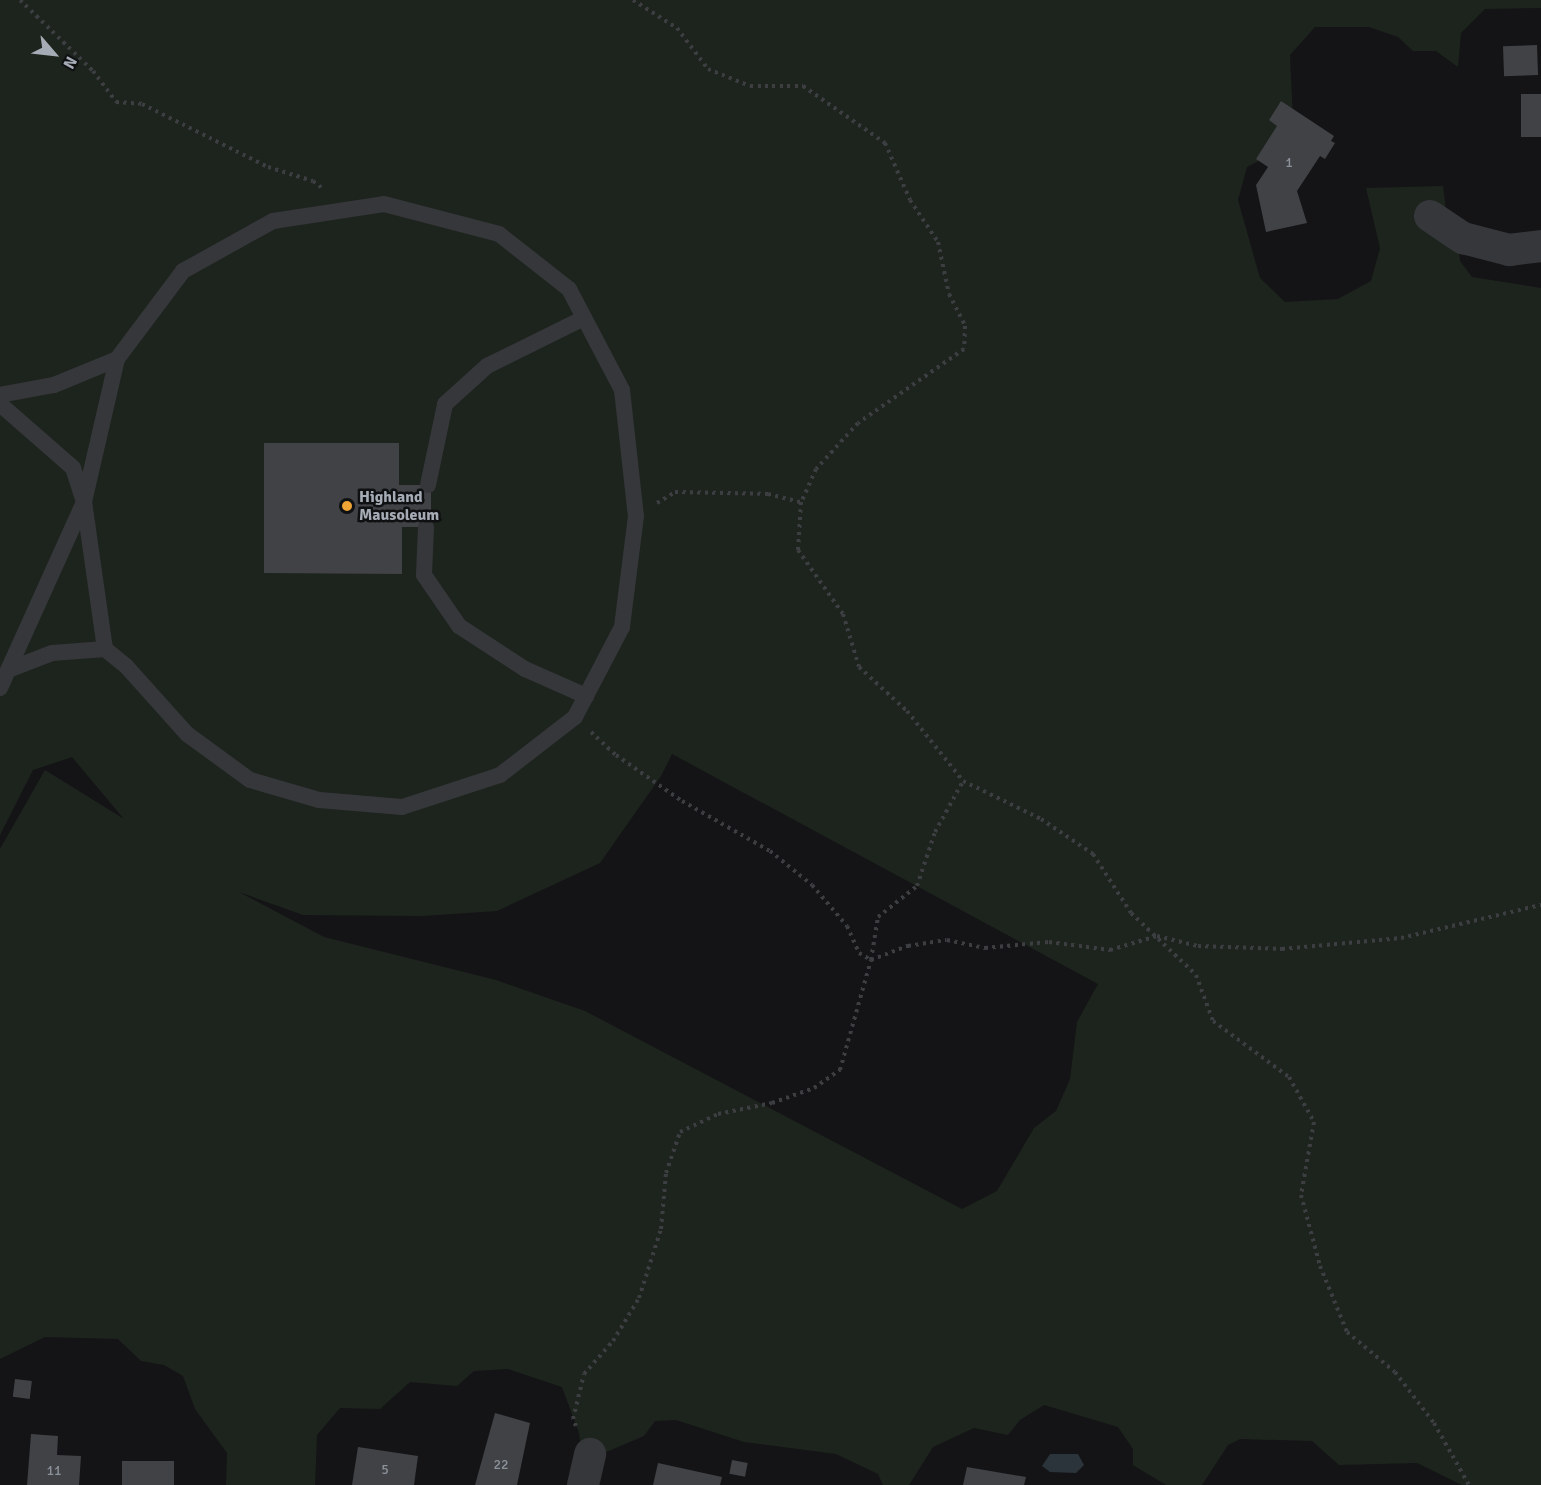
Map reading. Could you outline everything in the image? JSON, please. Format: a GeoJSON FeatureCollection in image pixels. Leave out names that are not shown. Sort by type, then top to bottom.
{"type":"FeatureCollection","features":[{"type":"Feature","properties":{"kind":"street"},"geometry":{"type":"LineString","coordinates":[[1430,216],[1463,238],[1509,250],[1541,246]]}},
{"type":"Feature","properties":{"kind":"street"},"geometry":{"type":"LineString","coordinates":[[583,1485],[590,1454]]}},
{"type":"Feature","properties":{"kind":"lane"},"geometry":{"type":"LineString","coordinates":[[0,688],[8,670],[84,502],[117,359],[183,271],[273,221],[384,204],[499,234],[569,289],[622,390],[636,516],[622,627],[575,717],[500,775],[402,807],[319,800],[250,780],[187,734],[126,666],[105,650],[52,653],[8,670]]}},
{"type":"Feature","properties":{"kind":"lane"},"geometry":{"type":"LineString","coordinates":[[428,485],[445,404],[487,366],[584,318]]}},
{"type":"Feature","properties":{"kind":"lane"},"geometry":{"type":"LineString","coordinates":[[0,395],[54,385],[117,359]]}},
{"type":"Feature","properties":{"kind":"lane"},"geometry":{"type":"LineString","coordinates":[[0,404],[73,468],[84,502],[105,650]]}},
{"type":"Feature","properties":{"kind":"lane"},"geometry":{"type":"LineString","coordinates":[[426,527],[424,575],[459,626],[525,669],[586,696]]}},
{"type":"Feature","properties":{"kind":"path"},"geometry":{"type":"LineString","coordinates":[[20,0],[93,71],[116,102],[142,104],[268,167],[313,181],[349,209]]}},
{"type":"Feature","properties":{"kind":"path"},"geometry":{"type":"LineString","coordinates":[[633,0],[677,28],[708,69],[750,86],[803,86],[885,143],[910,200],[938,242],[949,294],[965,326],[964,349],[858,423],[816,469],[801,502],[798,550],[843,614],[859,667],[907,711],[963,781],[1041,819],[1093,854],[1131,913],[1196,975],[1213,1021],[1289,1077],[1314,1122],[1301,1195],[1320,1266],[1347,1332],[1395,1372],[1434,1423],[1469,1485]]}},
{"type":"Feature","properties":{"kind":"path"},"geometry":{"type":"LineString","coordinates":[[636,516],[675,492],[768,494],[801,502]]}},
{"type":"Feature","properties":{"kind":"path"},"geometry":{"type":"LineString","coordinates":[[575,717],[626,762],[682,801],[770,851],[812,885],[847,926],[859,953],[871,960]]}},
{"type":"Feature","properties":{"kind":"path"},"geometry":{"type":"LineString","coordinates":[[590,1454],[573,1419],[584,1374],[614,1341],[639,1298],[661,1229],[666,1173],[680,1132],[718,1114],[772,1103],[814,1088],[840,1070],[871,960],[878,917],[916,886],[934,832],[963,781]]}},
{"type":"Feature","properties":{"kind":"path"},"geometry":{"type":"LineString","coordinates":[[871,960],[908,946],[947,940],[985,948],[1049,942],[1110,950],[1157,936],[1198,946],[1282,949],[1401,938],[1541,906]]}},
{"type":"Feature","properties":{"kind":"shaded area"},"geometry":{"type":"Polygon","coordinates":[[[0,0],[1541,0],[1541,8],[1485,9],[1461,33],[1458,67],[1436,51],[1413,51],[1398,37],[1369,27],[1315,27],[1290,55],[1294,143],[1247,167],[1238,200],[1260,278],[1285,302],[1338,299],[1371,281],[1380,248],[1366,188],[1443,186],[1446,210],[1457,224],[1460,261],[1472,277],[1541,288],[1541,1485],[1462,1485],[1417,1463],[1339,1465],[1312,1441],[1240,1439],[1228,1445],[1202,1485],[1166,1485],[1133,1465],[1133,1449],[1118,1427],[1044,1405],[1020,1420],[1008,1435],[974,1428],[933,1447],[909,1485],[883,1485],[878,1474],[836,1454],[744,1442],[676,1420],[655,1421],[644,1436],[583,1462],[579,1433],[562,1387],[508,1369],[474,1371],[457,1386],[410,1382],[380,1409],[340,1408],[317,1435],[315,1485],[226,1485],[227,1453],[195,1409],[183,1376],[164,1365],[141,1361],[118,1339],[45,1337],[0,1359],[0,849],[45,770],[124,819],[72,757],[33,770],[0,835],[0,0]],[[672,754],[661,776],[600,863],[497,911],[422,916],[303,915],[239,892],[324,937],[496,980],[585,1011],[962,1209],[997,1191],[1034,1128],[1056,1111],[1070,1079],[1077,1022],[1098,984],[672,754]]]}},
{"type":"Feature","properties":{"kind":"shaded area"},"geometry":{"type":"Polygon","coordinates":[[[1050,1454],[1078,1454],[1084,1465],[1076,1473],[1050,1472],[1042,1466],[1050,1454]]]}},
{"type":"Feature","properties":{"kind":"building"},"geometry":{"type":"Polygon","coordinates":[[[1537,45],[1538,75],[1504,76],[1503,46],[1537,45]]]}},
{"type":"Feature","properties":{"kind":"building"},"geometry":{"type":"Polygon","coordinates":[[[1521,94],[1541,94],[1541,137],[1521,137],[1521,94]]]}},
{"type":"Feature","properties":{"kind":"building"},"geometry":{"type":"Polygon","coordinates":[[[1281,101],[1334,136],[1331,141],[1335,143],[1325,159],[1320,156],[1297,191],[1307,223],[1266,232],[1256,185],[1268,167],[1256,159],[1277,126],[1269,120],[1281,101]]]}},
{"type":"Feature","properties":{"kind":"building","name":"Highland Mausoleum"},"geometry":{"type":"Polygon","coordinates":[[[264,443],[399,443],[399,485],[431,485],[431,527],[402,527],[402,574],[264,573],[264,443]]]}},
{"type":"Feature","properties":{"kind":"building"},"geometry":{"type":"Polygon","coordinates":[[[15,1379],[32,1381],[30,1399],[13,1397],[15,1379]]]}},
{"type":"Feature","properties":{"kind":"building"},"geometry":{"type":"Polygon","coordinates":[[[495,1413],[530,1423],[517,1485],[475,1485],[495,1413]]]}},
{"type":"Feature","properties":{"kind":"building"},"geometry":{"type":"Polygon","coordinates":[[[31,1434],[58,1436],[57,1455],[81,1456],[79,1485],[27,1485],[31,1434]]]}},
{"type":"Feature","properties":{"kind":"building"},"geometry":{"type":"Polygon","coordinates":[[[358,1447],[418,1456],[414,1485],[352,1485],[358,1447]]]}},
{"type":"Feature","properties":{"kind":"building"},"geometry":{"type":"Polygon","coordinates":[[[732,1460],[748,1463],[745,1477],[729,1474],[732,1460]]]}},
{"type":"Feature","properties":{"kind":"building"},"geometry":{"type":"Polygon","coordinates":[[[122,1461],[174,1461],[174,1485],[122,1485],[122,1461]]]}},
{"type":"Feature","properties":{"kind":"building"},"geometry":{"type":"Polygon","coordinates":[[[658,1463],[722,1477],[720,1485],[653,1485],[658,1463]]]}},
{"type":"Feature","properties":{"kind":"building"},"geometry":{"type":"Polygon","coordinates":[[[967,1467],[1026,1477],[1024,1485],[963,1485],[967,1467]]]}},
{"type":"Feature","properties":{"kind":"place","name":"Highland Mausoleum"},"geometry":{"type":"Point","coordinates":[347,506]}}]}
